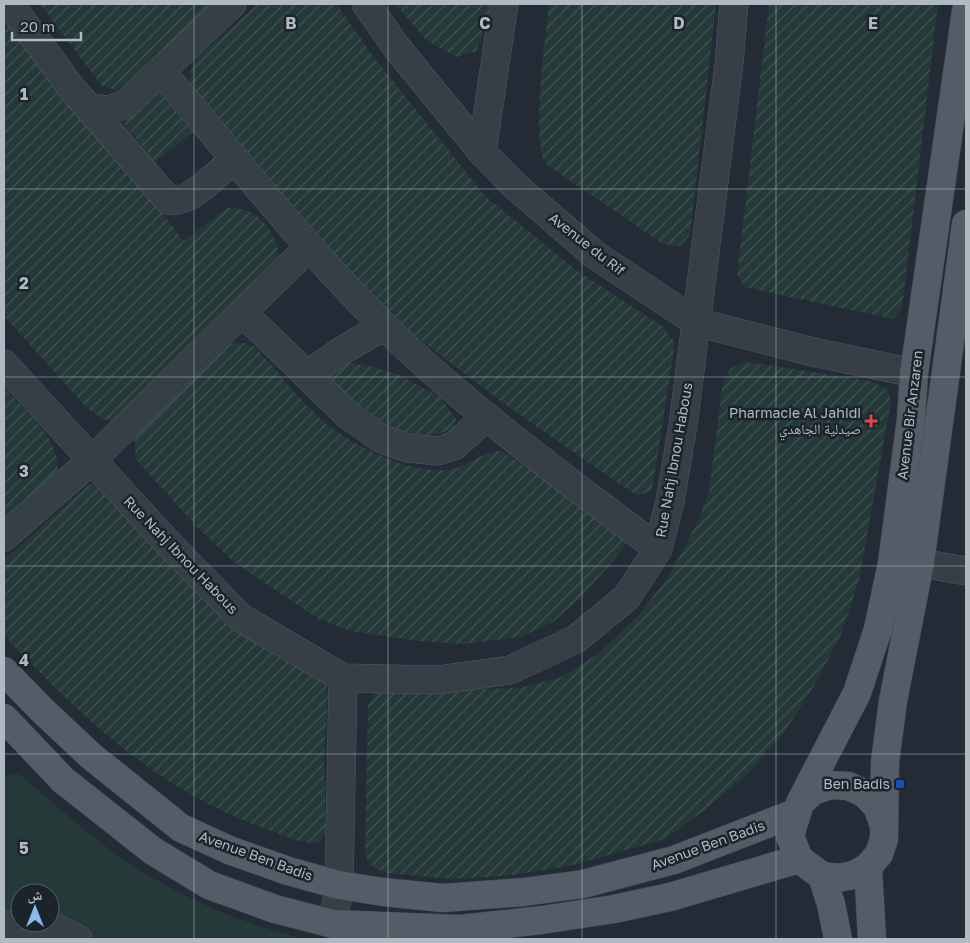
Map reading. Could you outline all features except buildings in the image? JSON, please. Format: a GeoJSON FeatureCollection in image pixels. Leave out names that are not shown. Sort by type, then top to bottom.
{"type":"FeatureCollection","features":[{"type":"Feature","properties":{"kind":"main road","name":"Avenue Bir Anzaren"},"geometry":{"type":"LineString","coordinates":[[799,859],[790,836],[798,808],[856,693],[878,629],[892,564],[911,419],[914,373],[966,11]]}},
{"type":"Feature","properties":{"kind":"main road"},"geometry":{"type":"LineString","coordinates":[[4,718],[63,780],[153,851],[209,885],[275,909],[333,924],[460,929],[542,920],[614,909],[670,897],[799,859],[822,876],[838,878],[846,877],[868,867],[878,854],[884,839],[885,762],[893,701],[920,564],[966,224]]}},
{"type":"Feature","properties":{"kind":"main road","name":"Avenue Ben Badis"},"geometry":{"type":"LineString","coordinates":[[4,671],[91,756],[181,828],[229,850],[288,871],[339,885],[443,898],[524,892],[583,884],[674,860],[798,808]]}},
{"type":"Feature","properties":{"kind":"main road"},"geometry":{"type":"LineString","coordinates":[[798,808],[813,791],[830,785],[848,786],[864,794],[877,806],[883,823]]}},
{"type":"Feature","properties":{"kind":"main road"},"geometry":{"type":"LineString","coordinates":[[868,867],[872,939]]}},
{"type":"Feature","properties":{"kind":"main road"},"geometry":{"type":"LineString","coordinates":[[822,876],[831,904],[838,939]]}},
{"type":"Feature","properties":{"kind":"street"},"geometry":{"type":"LineString","coordinates":[[10,4],[72,89],[168,200],[177,202],[188,198],[235,159]]}},
{"type":"Feature","properties":{"kind":"street"},"geometry":{"type":"LineString","coordinates":[[89,108],[108,110],[126,104],[232,4]]}},
{"type":"Feature","properties":{"kind":"street","name":"Avenue du Rif"},"geometry":{"type":"LineString","coordinates":[[366,4],[397,48],[482,152],[514,185],[595,255],[696,322],[813,352],[914,373]]}},
{"type":"Feature","properties":{"kind":"street"},"geometry":{"type":"LineString","coordinates":[[482,152],[504,4]]}},
{"type":"Feature","properties":{"kind":"street","name":"Rue Nahj Ibnou Habous"},"geometry":{"type":"LineString","coordinates":[[4,364],[167,542],[241,618],[343,678],[437,680],[510,670],[576,639],[627,596],[658,549],[670,501],[683,426],[728,73],[734,4]]}},
{"type":"Feature","properties":{"kind":"street"},"geometry":{"type":"LineString","coordinates":[[162,72],[309,247],[384,326],[463,399],[658,549]]}},
{"type":"Feature","properties":{"kind":"street"},"geometry":{"type":"LineString","coordinates":[[4,537],[92,460],[309,247]]}},
{"type":"Feature","properties":{"kind":"street"},"geometry":{"type":"LineString","coordinates":[[243,313],[348,416],[380,438],[408,448],[438,451],[454,446],[486,417]]}},
{"type":"Feature","properties":{"kind":"street"},"geometry":{"type":"LineString","coordinates":[[307,375],[384,326]]}},
{"type":"Feature","properties":{"kind":"street"},"geometry":{"type":"LineString","coordinates":[[920,564],[966,572]]}},
{"type":"Feature","properties":{"kind":"street"},"geometry":{"type":"LineString","coordinates":[[333,924],[339,885],[343,678]]}},
{"type":"Feature","properties":{"kind":"street"},"geometry":{"type":"LineString","coordinates":[[53,933],[78,939]]}},
{"type":"Feature","properties":{"kind":"green space"},"geometry":{"type":"Polygon","coordinates":[[[40,4],[213,4],[128,84],[116,90],[102,86],[40,4]]]}},
{"type":"Feature","properties":{"kind":"green space"},"geometry":{"type":"Polygon","coordinates":[[[258,4],[336,4],[373,56],[485,196],[576,270],[662,326],[675,343],[652,491],[638,495],[628,490],[506,405],[408,330],[319,240],[191,86],[191,70],[199,56],[258,4]]]}},
{"type":"Feature","properties":{"kind":"green space"},"geometry":{"type":"Polygon","coordinates":[[[395,4],[489,4],[485,30],[476,51],[457,57],[427,41],[395,4]]]}},
{"type":"Feature","properties":{"kind":"green space"},"geometry":{"type":"Polygon","coordinates":[[[549,4],[716,4],[690,235],[680,246],[663,244],[546,164],[541,151],[539,110],[549,4]]]}},
{"type":"Feature","properties":{"kind":"green space"},"geometry":{"type":"Polygon","coordinates":[[[769,4],[938,4],[902,308],[893,319],[745,287],[737,275],[769,4]]]}},
{"type":"Feature","properties":{"kind":"green space"},"geometry":{"type":"Polygon","coordinates":[[[4,11],[184,241],[227,208],[237,208],[247,211],[263,222],[274,238],[278,248],[279,257],[119,419],[106,419],[87,408],[4,316],[4,11]]]}},
{"type":"Feature","properties":{"kind":"green space"},"geometry":{"type":"Polygon","coordinates":[[[163,89],[197,129],[155,162],[123,122],[163,89]]]}},
{"type":"Feature","properties":{"kind":"green space"},"geometry":{"type":"Polygon","coordinates":[[[235,343],[245,343],[256,348],[314,413],[335,430],[364,448],[397,462],[430,470],[453,469],[488,453],[502,451],[620,531],[625,538],[625,544],[615,559],[577,601],[553,622],[520,637],[463,644],[418,641],[350,631],[319,619],[234,562],[197,527],[136,459],[134,438],[136,431],[221,348],[235,343]]]}},
{"type":"Feature","properties":{"kind":"green space"},"geometry":{"type":"Polygon","coordinates":[[[342,362],[371,366],[399,375],[440,397],[456,419],[454,427],[439,433],[423,435],[406,432],[372,417],[331,386],[333,372],[342,362]]]}},
{"type":"Feature","properties":{"kind":"green space"},"geometry":{"type":"Polygon","coordinates":[[[747,362],[870,381],[888,390],[891,401],[859,580],[841,635],[814,686],[784,733],[747,774],[706,809],[665,839],[569,866],[505,876],[451,879],[386,873],[376,869],[367,860],[365,850],[368,705],[376,691],[519,688],[561,677],[598,654],[638,616],[669,576],[698,521],[709,492],[723,381],[731,368],[747,362]]]}},
{"type":"Feature","properties":{"kind":"green space"},"geometry":{"type":"Polygon","coordinates":[[[4,387],[31,415],[48,437],[54,448],[57,460],[57,473],[4,521],[4,387]]]}},
{"type":"Feature","properties":{"kind":"green space"},"geometry":{"type":"Polygon","coordinates":[[[100,484],[326,683],[328,692],[324,760],[326,832],[319,842],[307,843],[295,840],[231,815],[194,796],[159,774],[94,724],[63,696],[4,635],[4,560],[87,486],[100,484]]]}},
{"type":"Feature","properties":{"kind":"green space"},"geometry":{"type":"Polygon","coordinates":[[[19,774],[77,824],[134,867],[180,893],[228,915],[303,939],[4,939],[4,776],[19,774]]]}},
{"type":"Feature","properties":{"kind":"place","name":"Pharmacie Al Jahidi صيدلية الجاهدي"},"geometry":{"type":"Point","coordinates":[871,421]}},
{"type":"Feature","properties":{"kind":"place","name":"Ben Badis"},"geometry":{"type":"Point","coordinates":[900,784]}}]}
